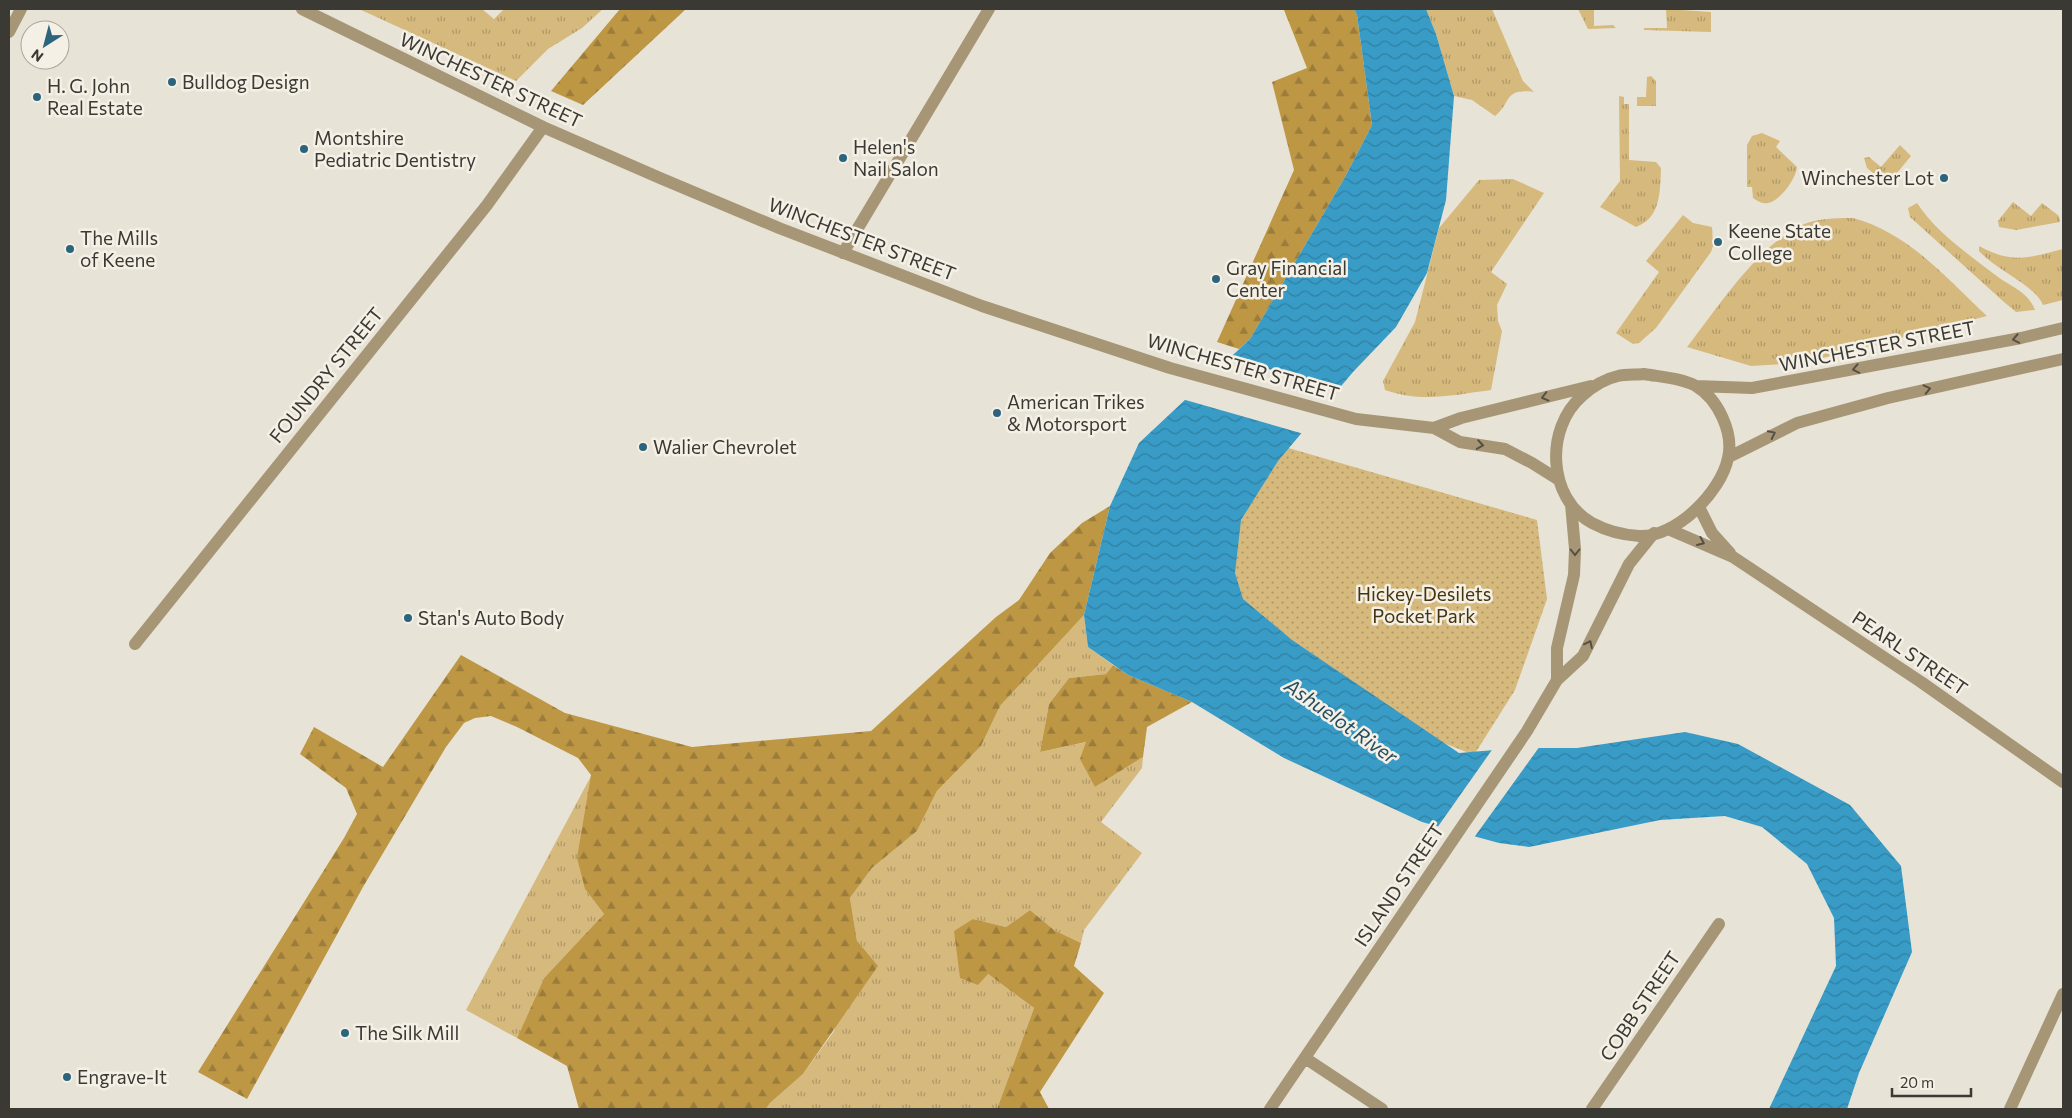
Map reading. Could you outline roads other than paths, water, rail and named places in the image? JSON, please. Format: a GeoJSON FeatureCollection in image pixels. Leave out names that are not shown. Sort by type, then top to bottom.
{"type":"FeatureCollection","features":[{"type":"Feature","properties":{"kind":"street"},"geometry":{"type":"LineString","coordinates":[[9,32],[21,9]]}},
{"type":"Feature","properties":{"kind":"street","name":"WINCHESTER STREET"},"geometry":{"type":"LineString","coordinates":[[302,9],[543,127],[687,190],[843,253],[991,309],[1170,368],[1356,418],[1434,428],[1460,442],[1505,449],[1532,463],[1558,480]]}},
{"type":"Feature","properties":{"kind":"street"},"geometry":{"type":"LineString","coordinates":[[843,253],[989,9]]}},
{"type":"Feature","properties":{"kind":"street","name":"FOUNDRY STREET"},"geometry":{"type":"LineString","coordinates":[[135,644],[487,204],[543,127]]}},
{"type":"Feature","properties":{"kind":"street","name":"WINCHESTER STREET"},"geometry":{"type":"LineString","coordinates":[[1696,386],[1752,388],[2021,338],[2063,328]]}},
{"type":"Feature","properties":{"kind":"street"},"geometry":{"type":"LineString","coordinates":[[1729,457],[1797,423],[1888,398],[2063,359]]}},
{"type":"Feature","properties":{"kind":"street"},"geometry":{"type":"LineString","coordinates":[[1644,374],[1671,378],[1696,386],[1712,400],[1722,414],[1727,434],[1729,457],[1723,473],[1699,507],[1668,530],[1642,536],[1615,533],[1591,522],[1571,504],[1558,480],[1555,453],[1560,427],[1573,404],[1593,386],[1618,376],[1644,374]]}},
{"type":"Feature","properties":{"kind":"street","name":"WINCHESTER STREET"},"geometry":{"type":"LineString","coordinates":[[1434,428],[1461,418],[1593,386]]}},
{"type":"Feature","properties":{"kind":"street"},"geometry":{"type":"LineString","coordinates":[[1557,680],[1557,648],[1574,575],[1575,549],[1571,504]]}},
{"type":"Feature","properties":{"kind":"street","name":"PEARL STREET"},"geometry":{"type":"LineString","coordinates":[[1699,507],[1712,533],[1733,557]]}},
{"type":"Feature","properties":{"kind":"street","name":"PEARL STREET"},"geometry":{"type":"LineString","coordinates":[[1668,530],[1733,557],[1921,682],[2063,782]]}},
{"type":"Feature","properties":{"kind":"street","name":"ISLAND STREET"},"geometry":{"type":"LineString","coordinates":[[1270,1109],[1527,731],[1557,680],[1583,656],[1629,564],[1654,533]]}},
{"type":"Feature","properties":{"kind":"street","name":"COBB STREET"},"geometry":{"type":"LineString","coordinates":[[1592,1109],[1719,924]]}},
{"type":"Feature","properties":{"kind":"street"},"geometry":{"type":"LineString","coordinates":[[2010,1109],[2063,994]]}},
{"type":"Feature","properties":{"kind":"street"},"geometry":{"type":"LineString","coordinates":[[1305,1058],[1382,1109]]}},
{"type":"Feature","properties":{"kind":"water","name":"Ashuelot River"},"geometry":{"type":"Polygon","coordinates":[[[1354,9],[1426,9],[1436,34],[1454,96],[1446,200],[1427,273],[1396,327],[1353,372],[1278,461],[1241,520],[1235,573],[1243,599],[1292,640],[1459,753],[1518,748],[1577,748],[1685,732],[1738,744],[1850,805],[1901,866],[1912,952],[1859,1073],[1847,1109],[1769,1109],[1836,966],[1834,918],[1807,864],[1762,827],[1725,816],[1660,820],[1529,847],[1499,843],[1422,822],[1284,758],[1192,702],[1128,675],[1088,647],[1084,615],[1110,506],[1139,443],[1250,339],[1345,177],[1372,125],[1357,15],[1354,9]]]}},
{"type":"Feature","properties":{"kind":"place","name":"Bulldog Design"},"geometry":{"type":"Point","coordinates":[172,82]}},
{"type":"Feature","properties":{"kind":"place","name":"H. G. John Real Estate"},"geometry":{"type":"Point","coordinates":[37,97]}},
{"type":"Feature","properties":{"kind":"place","name":"Montshire Pediatric Dentistry"},"geometry":{"type":"Point","coordinates":[304,149]}},
{"type":"Feature","properties":{"kind":"place","name":"Helen's Nail Salon"},"geometry":{"type":"Point","coordinates":[843,158]}},
{"type":"Feature","properties":{"kind":"place","name":"Winchester Lot"},"geometry":{"type":"Point","coordinates":[1944,178]}},
{"type":"Feature","properties":{"kind":"place","name":"Keene State College"},"geometry":{"type":"Point","coordinates":[1718,242]}},
{"type":"Feature","properties":{"kind":"place","name":"The Mills of Keene"},"geometry":{"type":"Point","coordinates":[70,249]}},
{"type":"Feature","properties":{"kind":"place","name":"Gray Financial Center"},"geometry":{"type":"Point","coordinates":[1216,279]}},
{"type":"Feature","properties":{"kind":"place","name":"American Trikes & Motorsport"},"geometry":{"type":"Point","coordinates":[997,413]}},
{"type":"Feature","properties":{"kind":"place","name":"Walier Chevrolet"},"geometry":{"type":"Point","coordinates":[643,447]}},
{"type":"Feature","properties":{"kind":"place","name":"Stan's Auto Body"},"geometry":{"type":"Point","coordinates":[408,618]}},
{"type":"Feature","properties":{"kind":"place","name":"The Silk Mill"},"geometry":{"type":"Point","coordinates":[345,1033]}},
{"type":"Feature","properties":{"kind":"place","name":"Engrave-It"},"geometry":{"type":"Point","coordinates":[67,1077]}},
{"type":"Feature","properties":{"kind":"park label","name":"Hickey-Desilets Pocket Park"},"geometry":{"type":"Point","coordinates":[1424,605]}}]}
